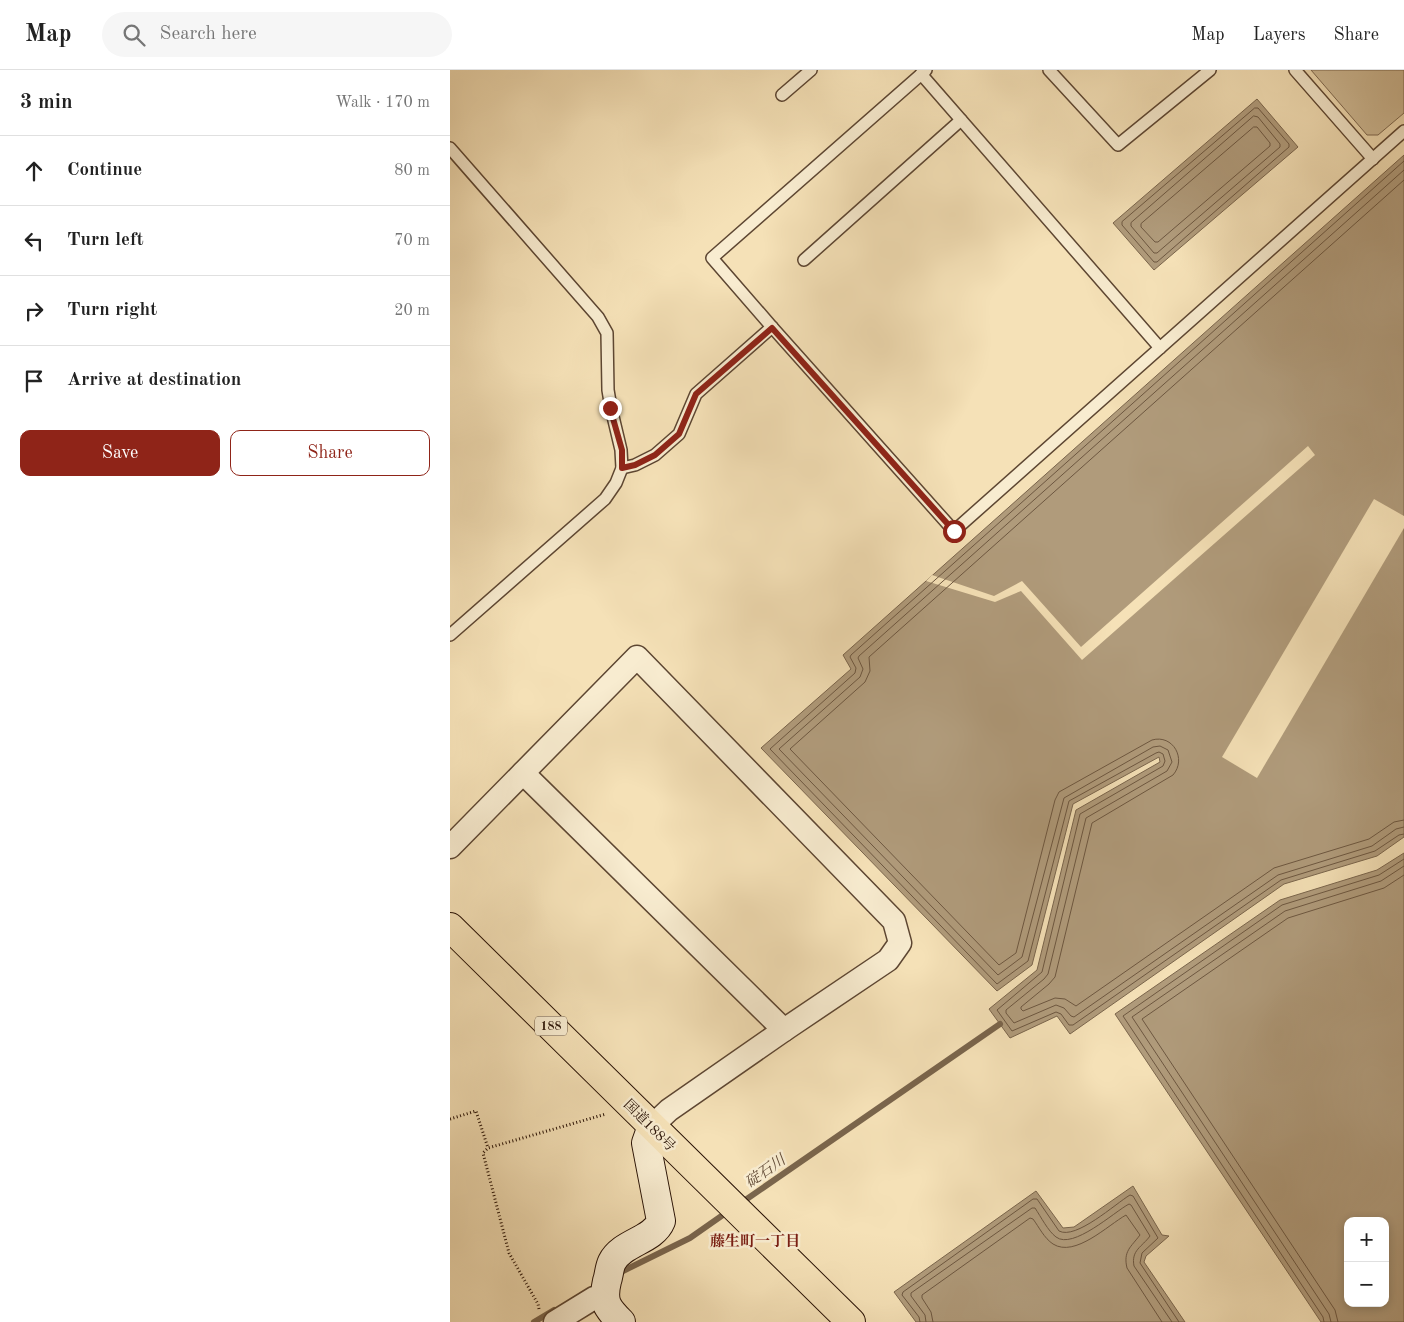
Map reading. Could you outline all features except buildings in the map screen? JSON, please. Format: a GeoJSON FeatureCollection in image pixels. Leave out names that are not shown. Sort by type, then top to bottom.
{"type":"FeatureCollection","features":[{"type":"Feature","properties":{"kind":"highway","name":"国道188号"},"geometry":{"type":"LineString","coordinates":[[450,927],[851,1322]]}},
{"type":"Feature","properties":{"kind":"main road"},"geometry":{"type":"LineString","coordinates":[[621,1322],[611,1312],[607,1282],[622,1250],[658,1228],[662,1221],[646,1143],[652,1126]]}},
{"type":"Feature","properties":{"kind":"street"},"geometry":{"type":"LineString","coordinates":[[450,846],[637,657],[894,922],[900,943],[888,960],[669,1110],[652,1126]]}},
{"type":"Feature","properties":{"kind":"street"},"geometry":{"type":"LineString","coordinates":[[523,773],[784,1030]]}},
{"type":"Feature","properties":{"kind":"street"},"geometry":{"type":"LineString","coordinates":[[549,1319],[594,1298],[607,1282]]}},
{"type":"Feature","properties":{"kind":"lane"},"geometry":{"type":"LineString","coordinates":[[782,95],[811,70]]}},
{"type":"Feature","properties":{"kind":"lane"},"geometry":{"type":"LineString","coordinates":[[1049,70],[1118,145],[1210,70]]}},
{"type":"Feature","properties":{"kind":"lane"},"geometry":{"type":"LineString","coordinates":[[1295,70],[1373,159]]}},
{"type":"Feature","properties":{"kind":"lane"},"geometry":{"type":"LineString","coordinates":[[1160,348],[961,120],[924,72],[712,258],[772,328],[954,531],[1373,159],[1404,131]]}},
{"type":"Feature","properties":{"kind":"lane"},"geometry":{"type":"LineString","coordinates":[[804,260],[961,120]]}},
{"type":"Feature","properties":{"kind":"lane"},"geometry":{"type":"LineString","coordinates":[[450,148],[598,317],[607,333],[610,408],[622,450],[622,468],[616,484],[606,499],[450,635]]}},
{"type":"Feature","properties":{"kind":"lane"},"geometry":{"type":"LineString","coordinates":[[622,468],[635,465],[655,455],[679,434],[696,394],[772,328]]}},
{"type":"Feature","properties":{"kind":"path"},"geometry":{"type":"LineString","coordinates":[[549,1319],[509,1253],[483,1153],[488,1148],[620,1110],[629,1103]]}},
{"type":"Feature","properties":{"kind":"path"},"geometry":{"type":"LineString","coordinates":[[450,1118],[476,1111],[488,1148]]}},
{"type":"Feature","properties":{"kind":"shaded area"},"geometry":{"type":"Polygon","coordinates":[[[1311,70],[1404,70],[1404,113],[1378,135],[1367,135],[1311,70]]]}},
{"type":"Feature","properties":{"kind":"water"},"geometry":{"type":"Polygon","coordinates":[[[1257,99],[1298,147],[1154,270],[1113,223],[1257,99]]]}},
{"type":"Feature","properties":{"kind":"water"},"geometry":{"type":"Polygon","coordinates":[[[1404,155],[1404,837],[1377,856],[1284,884],[1070,1034],[1057,1016],[1010,1038],[989,1009],[1037,970],[1076,810],[1160,762],[1159,757],[1073,804],[1032,965],[997,991],[761,748],[851,669],[843,655],[1404,155]]]}},
{"type":"Feature","properties":{"kind":"water"},"geometry":{"type":"Polygon","coordinates":[[[1404,853],[1404,1322],[1321,1322],[1115,1014],[1280,900],[1377,870],[1404,853]]]}},
{"type":"Feature","properties":{"kind":"water"},"geometry":{"type":"Polygon","coordinates":[[[1133,1186],[1162,1235],[1169,1236],[1146,1256],[1144,1262],[1185,1322],[916,1322],[894,1292],[1036,1191],[1063,1228],[1074,1227],[1133,1186]]]}},
{"type":"Feature","properties":{"kind":"pier"},"geometry":{"type":"Polygon","coordinates":[[[1308,446],[1315,455],[1082,660],[1021,591],[995,602],[926,581],[932,575],[994,596],[1022,581],[1081,647],[1308,446]]]}},
{"type":"Feature","properties":{"kind":"pier"},"geometry":{"type":"Polygon","coordinates":[[[1374,499],[1404,516],[1404,528],[1257,778],[1222,757],[1374,499]]]}},
{"type":"Feature","properties":{"kind":"waterway","name":"碇石川"},"geometry":{"type":"LineString","coordinates":[[741,1203],[1000,1024]]}},
{"type":"Feature","properties":{"kind":"waterway","name":"碇石川"},"geometry":{"type":"LineString","coordinates":[[617,1274],[690,1238],[730,1210]]}},
{"type":"Feature","properties":{"kind":"waterway","name":"碇石川"},"geometry":{"type":"LineString","coordinates":[[534,1322],[554,1310]]}},
{"type":"Feature","properties":{"kind":"district","name":"藤生町一丁目"},"geometry":{"type":"Point","coordinates":[755,1241]}},
{"type":"Feature","properties":{"kind":"route"},"geometry":{"type":"LineString","coordinates":[[610,408],[622,450],[622,468],[635,465],[655,455],[679,434],[696,394],[772,328],[954,531]]}}]}
